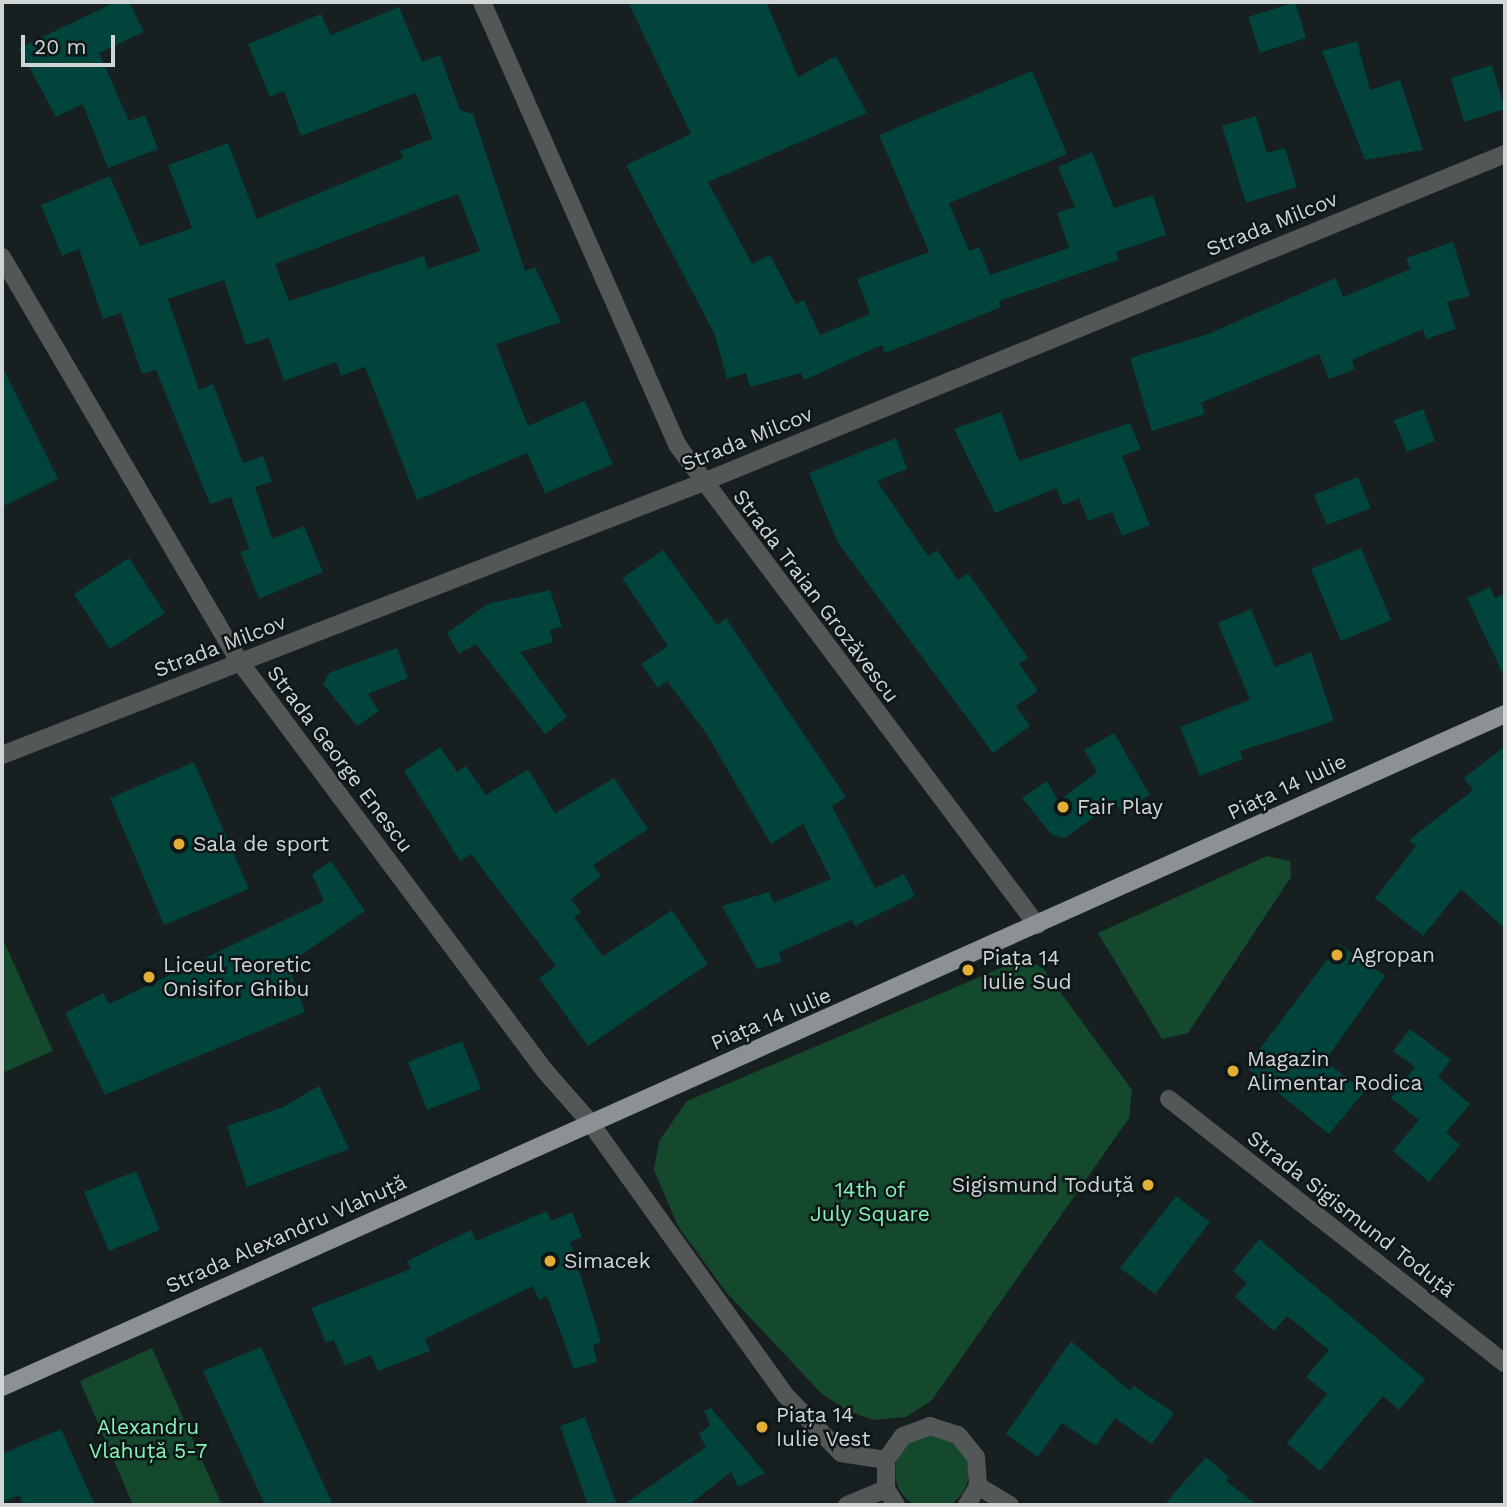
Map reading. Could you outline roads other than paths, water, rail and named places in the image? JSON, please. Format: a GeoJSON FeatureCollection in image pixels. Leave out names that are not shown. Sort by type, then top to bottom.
{"type":"FeatureCollection","features":[{"type":"Feature","properties":{"kind":"main road","name":"Piața 14 Iulie"},"geometry":{"type":"LineString","coordinates":[[589,1121],[1037,925],[1505,714]]}},
{"type":"Feature","properties":{"kind":"main road","name":"Strada Alexandru Vlahuță"},"geometry":{"type":"LineString","coordinates":[[2,1387],[589,1121]]}},
{"type":"Feature","properties":{"kind":"street","name":"Strada Traian Grozăvescu"},"geometry":{"type":"LineString","coordinates":[[482,2],[678,446],[701,482],[1037,925]]}},
{"type":"Feature","properties":{"kind":"street","name":"Strada Milcov"},"geometry":{"type":"LineString","coordinates":[[2,755],[701,482],[1505,154]]}},
{"type":"Feature","properties":{"kind":"street","name":"Strada George Enescu"},"geometry":{"type":"LineString","coordinates":[[2,257],[240,663],[545,1071],[589,1121]]}},
{"type":"Feature","properties":{"kind":"street","name":"Strada Sigismund Toduță"},"geometry":{"type":"LineString","coordinates":[[1169,1099],[1505,1363]]}},
{"type":"Feature","properties":{"kind":"street"},"geometry":{"type":"LineString","coordinates":[[589,1121],[794,1405],[841,1453],[886,1460]]}},
{"type":"Feature","properties":{"kind":"street"},"geometry":{"type":"LineString","coordinates":[[896,1505],[886,1489],[886,1460],[916,1429],[945,1428],[969,1444],[978,1486],[967,1505]]}},
{"type":"Feature","properties":{"kind":"street"},"geometry":{"type":"LineString","coordinates":[[978,1486],[1010,1505]]}},
{"type":"Feature","properties":{"kind":"street"},"geometry":{"type":"LineString","coordinates":[[847,1505],[886,1489]]}},
{"type":"Feature","properties":{"kind":"place","name":"Fair Play"},"geometry":{"type":"Point","coordinates":[1063,807]}},
{"type":"Feature","properties":{"kind":"place","name":"Sala de sport"},"geometry":{"type":"Point","coordinates":[179,844]}},
{"type":"Feature","properties":{"kind":"place","name":"Agropan"},"geometry":{"type":"Point","coordinates":[1337,955]}},
{"type":"Feature","properties":{"kind":"place","name":"Piața 14 Iulie Sud"},"geometry":{"type":"Point","coordinates":[968,970]}},
{"type":"Feature","properties":{"kind":"place","name":"Liceul Teoretic Onisifor Ghibu"},"geometry":{"type":"Point","coordinates":[149,977]}},
{"type":"Feature","properties":{"kind":"place","name":"Magazin Alimentar Rodica"},"geometry":{"type":"Point","coordinates":[1233,1071]}},
{"type":"Feature","properties":{"kind":"place","name":"Sigismund Toduță"},"geometry":{"type":"Point","coordinates":[1148,1185]}},
{"type":"Feature","properties":{"kind":"place","name":"Simacek"},"geometry":{"type":"Point","coordinates":[550,1261]}},
{"type":"Feature","properties":{"kind":"place","name":"Piața 14 Iulie Vest"},"geometry":{"type":"Point","coordinates":[762,1427]}},
{"type":"Feature","properties":{"kind":"park label","name":"14th of July Square"},"geometry":{"type":"Point","coordinates":[870,1202]}},
{"type":"Feature","properties":{"kind":"park label","name":"Alexandru Vlahuță 5-7"},"geometry":{"type":"Point","coordinates":[148,1439]}}]}
